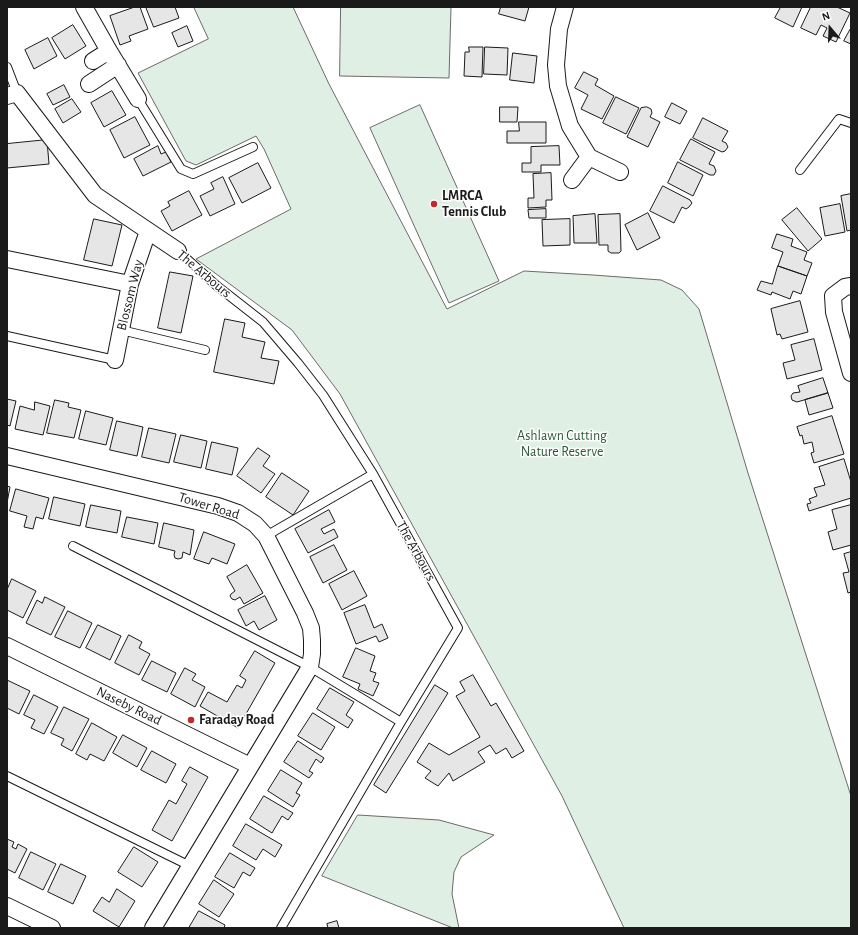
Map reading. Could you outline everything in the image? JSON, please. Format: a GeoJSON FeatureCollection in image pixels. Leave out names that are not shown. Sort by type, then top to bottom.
{"type":"FeatureCollection","features":[{"type":"Feature","properties":{"kind":"street"},"geometry":{"type":"LineString","coordinates":[[84,7],[138,99]]}},
{"type":"Feature","properties":{"kind":"street"},"geometry":{"type":"LineString","coordinates":[[565,7],[559,30],[556,65],[558,86],[570,126],[589,157],[620,172]]}},
{"type":"Feature","properties":{"kind":"street"},"geometry":{"type":"LineString","coordinates":[[93,61],[110,51]]}},
{"type":"Feature","properties":{"kind":"street"},"geometry":{"type":"LineString","coordinates":[[89,84],[118,66]]}},
{"type":"Feature","properties":{"kind":"street","name":"The Arbours"},"geometry":{"type":"LineString","coordinates":[[12,94],[94,195],[178,251]]}},
{"type":"Feature","properties":{"kind":"street"},"geometry":{"type":"LineString","coordinates":[[572,180],[589,157]]}},
{"type":"Feature","properties":{"kind":"street","name":"Blossom Way"},"geometry":{"type":"LineString","coordinates":[[115,360],[130,284],[148,231]]}},
{"type":"Feature","properties":{"kind":"street"},"geometry":{"type":"LineString","coordinates":[[7,259],[130,284]]}},
{"type":"Feature","properties":{"kind":"street"},"geometry":{"type":"LineString","coordinates":[[851,286],[845,287],[833,296],[834,312],[851,373]]}},
{"type":"Feature","properties":{"kind":"street","name":"Tower Road"},"geometry":{"type":"LineString","coordinates":[[7,456],[218,506],[238,513],[256,524],[266,536],[305,613],[311,628],[312,654],[310,667]]}},
{"type":"Feature","properties":{"kind":"street","name":"Naseby Road"},"geometry":{"type":"LineString","coordinates":[[7,646],[250,766]]}},
{"type":"Feature","properties":{"kind":"street"},"geometry":{"type":"LineString","coordinates":[[153,928],[310,667]]}},
{"type":"Feature","properties":{"kind":"street"},"geometry":{"type":"LineString","coordinates":[[7,906],[52,928]]}},
{"type":"Feature","properties":{"kind":"lane"},"geometry":{"type":"LineString","coordinates":[[7,67],[12,94]]}},
{"type":"Feature","properties":{"kind":"lane"},"geometry":{"type":"LineString","coordinates":[[138,99],[181,169],[193,174],[253,148]]}},
{"type":"Feature","properties":{"kind":"lane"},"geometry":{"type":"LineString","coordinates":[[800,170],[839,119],[851,123]]}},
{"type":"Feature","properties":{"kind":"lane","name":"The Arbours"},"geometry":{"type":"LineString","coordinates":[[178,251],[216,286],[263,322],[323,395],[373,474],[458,628],[401,722]]}},
{"type":"Feature","properties":{"kind":"lane"},"geometry":{"type":"LineString","coordinates":[[121,330],[205,350]]}},
{"type":"Feature","properties":{"kind":"lane"},"geometry":{"type":"LineString","coordinates":[[7,336],[115,360]]}},
{"type":"Feature","properties":{"kind":"lane"},"geometry":{"type":"LineString","coordinates":[[266,536],[373,474]]}},
{"type":"Feature","properties":{"kind":"lane"},"geometry":{"type":"LineString","coordinates":[[73,546],[310,667],[401,722],[281,928]]}},
{"type":"Feature","properties":{"kind":"lane"},"geometry":{"type":"LineString","coordinates":[[7,776],[190,866]]}},
{"type":"Feature","properties":{"kind":"green space","name":"Ashlawn Cutting Nature Reserve"},"geometry":{"type":"Polygon","coordinates":[[[194,7],[293,7],[329,84],[447,309],[524,271],[661,280],[682,290],[699,309],[748,473],[851,796],[851,928],[624,928],[562,796],[340,394],[292,330],[196,259],[291,209],[264,149],[256,136],[196,165],[186,161],[138,73],[208,39],[194,7]]]}},
{"type":"Feature","properties":{"kind":"green space"},"geometry":{"type":"Polygon","coordinates":[[[341,7],[451,7],[449,78],[340,76],[341,7]]]}},
{"type":"Feature","properties":{"kind":"green space","name":"LMRCA Tennis Club"},"geometry":{"type":"Polygon","coordinates":[[[420,105],[499,281],[449,303],[370,128],[420,105]]]}},
{"type":"Feature","properties":{"kind":"green space"},"geometry":{"type":"Polygon","coordinates":[[[358,815],[439,820],[494,835],[461,857],[454,872],[452,894],[459,928],[453,928],[322,876],[358,815]]]}},
{"type":"Feature","properties":{"kind":"building"},"geometry":{"type":"Polygon","coordinates":[[[135,7],[140,7],[148,29],[129,36],[131,41],[120,45],[110,16],[135,7]]]}},
{"type":"Feature","properties":{"kind":"building"},"geometry":{"type":"Polygon","coordinates":[[[146,7],[175,7],[179,18],[154,27],[146,7]]]}},
{"type":"Feature","properties":{"kind":"building"},"geometry":{"type":"Polygon","coordinates":[[[501,7],[529,7],[525,21],[499,14],[501,7]]]}},
{"type":"Feature","properties":{"kind":"building"},"geometry":{"type":"Polygon","coordinates":[[[781,7],[802,7],[793,27],[775,18],[781,7]]]}},
{"type":"Feature","properties":{"kind":"building"},"geometry":{"type":"Polygon","coordinates":[[[811,7],[837,7],[850,13],[836,42],[823,36],[827,28],[821,25],[816,35],[801,28],[811,7]]]}},
{"type":"Feature","properties":{"kind":"building"},"geometry":{"type":"Polygon","coordinates":[[[73,25],[86,46],[65,59],[52,38],[73,25]]]}},
{"type":"Feature","properties":{"kind":"building"},"geometry":{"type":"Polygon","coordinates":[[[187,26],[193,41],[178,47],[172,33],[187,26]]]}},
{"type":"Feature","properties":{"kind":"building"},"geometry":{"type":"Polygon","coordinates":[[[851,28],[851,44],[844,41],[851,28]]]}},
{"type":"Feature","properties":{"kind":"building"},"geometry":{"type":"Polygon","coordinates":[[[48,38],[57,56],[34,69],[25,50],[48,38]]]}},
{"type":"Feature","properties":{"kind":"building"},"geometry":{"type":"Polygon","coordinates":[[[469,47],[483,47],[482,77],[464,76],[465,52],[469,52],[469,47]]]}},
{"type":"Feature","properties":{"kind":"building"},"geometry":{"type":"Polygon","coordinates":[[[485,47],[508,48],[507,75],[484,74],[485,47]]]}},
{"type":"Feature","properties":{"kind":"building"},"geometry":{"type":"Polygon","coordinates":[[[513,53],[537,56],[534,83],[510,80],[513,53]]]}},
{"type":"Feature","properties":{"kind":"building"},"geometry":{"type":"Polygon","coordinates":[[[584,72],[598,79],[595,85],[614,96],[602,119],[581,109],[588,95],[575,88],[584,72]]]}},
{"type":"Feature","properties":{"kind":"building"},"geometry":{"type":"Polygon","coordinates":[[[64,85],[70,97],[53,105],[47,94],[64,85]]]}},
{"type":"Feature","properties":{"kind":"building"},"geometry":{"type":"Polygon","coordinates":[[[112,91],[126,115],[104,127],[91,103],[112,91]]]}},
{"type":"Feature","properties":{"kind":"building"},"geometry":{"type":"Polygon","coordinates":[[[616,97],[639,108],[626,134],[603,123],[616,97]]]}},
{"type":"Feature","properties":{"kind":"building"},"geometry":{"type":"Polygon","coordinates":[[[72,99],[81,112],[63,123],[55,109],[72,99]]]}},
{"type":"Feature","properties":{"kind":"building"},"geometry":{"type":"Polygon","coordinates":[[[672,103],[687,111],[680,124],[665,117],[672,103]]]}},
{"type":"Feature","properties":{"kind":"building"},"geometry":{"type":"Polygon","coordinates":[[[500,107],[518,107],[517,122],[500,122],[500,107]]]}},
{"type":"Feature","properties":{"kind":"building"},"geometry":{"type":"Polygon","coordinates":[[[647,107],[651,109],[652,113],[650,117],[660,122],[648,147],[627,137],[641,108],[647,107]]]}},
{"type":"Feature","properties":{"kind":"building"},"geometry":{"type":"Polygon","coordinates":[[[135,117],[150,145],[124,158],[110,130],[135,117]]]}},
{"type":"Feature","properties":{"kind":"building"},"geometry":{"type":"Polygon","coordinates":[[[703,118],[728,131],[722,141],[726,143],[728,147],[725,151],[722,152],[693,138],[703,118]]]}},
{"type":"Feature","properties":{"kind":"building"},"geometry":{"type":"Polygon","coordinates":[[[519,122],[546,122],[546,143],[507,143],[507,131],[519,131],[519,122]]]}},
{"type":"Feature","properties":{"kind":"building"},"geometry":{"type":"Polygon","coordinates":[[[691,139],[715,152],[709,164],[714,166],[716,171],[714,175],[710,175],[680,160],[691,139]]]}},
{"type":"Feature","properties":{"kind":"building"},"geometry":{"type":"Polygon","coordinates":[[[47,140],[49,164],[7,168],[7,144],[47,140]]]}},
{"type":"Feature","properties":{"kind":"building"},"geometry":{"type":"Polygon","coordinates":[[[158,146],[161,154],[166,152],[171,162],[143,176],[134,159],[158,146]]]}},
{"type":"Feature","properties":{"kind":"building"},"geometry":{"type":"Polygon","coordinates":[[[559,146],[560,165],[541,165],[541,172],[522,172],[522,163],[531,163],[531,147],[559,146]]]}},
{"type":"Feature","properties":{"kind":"building"},"geometry":{"type":"Polygon","coordinates":[[[678,162],[703,175],[693,196],[668,183],[678,162]]]}},
{"type":"Feature","properties":{"kind":"building"},"geometry":{"type":"Polygon","coordinates":[[[258,163],[271,188],[242,203],[229,178],[258,163]]]}},
{"type":"Feature","properties":{"kind":"building"},"geometry":{"type":"Polygon","coordinates":[[[551,173],[552,200],[546,200],[546,207],[528,208],[528,198],[534,198],[533,174],[551,173]]]}},
{"type":"Feature","properties":{"kind":"building"},"geometry":{"type":"Polygon","coordinates":[[[223,177],[235,204],[210,216],[200,196],[214,189],[211,183],[223,177]]]}},
{"type":"Feature","properties":{"kind":"building"},"geometry":{"type":"Polygon","coordinates":[[[663,186],[690,200],[692,203],[686,209],[682,207],[674,223],[650,211],[663,186]]]}},
{"type":"Feature","properties":{"kind":"building"},"geometry":{"type":"Polygon","coordinates":[[[189,191],[202,215],[172,231],[161,211],[170,206],[168,202],[189,191]]]}},
{"type":"Feature","properties":{"kind":"building"},"geometry":{"type":"Polygon","coordinates":[[[851,194],[851,230],[847,231],[841,196],[851,194]]]}},
{"type":"Feature","properties":{"kind":"building"},"geometry":{"type":"Polygon","coordinates":[[[840,204],[845,232],[825,236],[820,208],[840,204]]]}},
{"type":"Feature","properties":{"kind":"building"},"geometry":{"type":"Polygon","coordinates":[[[797,208],[822,239],[808,251],[782,220],[797,208]]]}},
{"type":"Feature","properties":{"kind":"building"},"geometry":{"type":"Polygon","coordinates":[[[546,209],[546,218],[529,218],[528,210],[546,209]]]}},
{"type":"Feature","properties":{"kind":"building"},"geometry":{"type":"Polygon","coordinates":[[[648,213],[660,238],[637,250],[625,225],[648,213]]]}},
{"type":"Feature","properties":{"kind":"building"},"geometry":{"type":"Polygon","coordinates":[[[595,214],[597,243],[574,243],[573,216],[595,214]]]}},
{"type":"Feature","properties":{"kind":"building"},"geometry":{"type":"Polygon","coordinates":[[[620,214],[621,251],[619,253],[611,253],[608,251],[608,245],[599,245],[598,215],[620,214]]]}},
{"type":"Feature","properties":{"kind":"building"},"geometry":{"type":"Polygon","coordinates":[[[94,219],[122,225],[112,266],[84,260],[94,219]]]}},
{"type":"Feature","properties":{"kind":"building"},"geometry":{"type":"Polygon","coordinates":[[[570,219],[570,245],[543,246],[542,220],[570,219]]]}},
{"type":"Feature","properties":{"kind":"building"},"geometry":{"type":"Polygon","coordinates":[[[777,234],[793,239],[791,246],[807,252],[804,260],[812,263],[807,276],[778,266],[783,252],[772,248],[777,234]]]}},
{"type":"Feature","properties":{"kind":"building"},"geometry":{"type":"Polygon","coordinates":[[[778,266],[807,276],[801,294],[793,291],[790,299],[772,292],[771,295],[757,290],[761,281],[772,284],[778,266]]]}},
{"type":"Feature","properties":{"kind":"building"},"geometry":{"type":"Polygon","coordinates":[[[170,272],[193,276],[181,333],[158,328],[170,272]]]}},
{"type":"Feature","properties":{"kind":"building"},"geometry":{"type":"Polygon","coordinates":[[[800,301],[808,332],[782,339],[780,334],[777,335],[771,309],[800,301]]]}},
{"type":"Feature","properties":{"kind":"building"},"geometry":{"type":"Polygon","coordinates":[[[225,319],[245,323],[242,337],[265,342],[261,358],[279,361],[274,384],[214,372],[225,319]]]}},
{"type":"Feature","properties":{"kind":"building"},"geometry":{"type":"Polygon","coordinates":[[[814,339],[822,370],[787,379],[783,363],[795,360],[791,345],[814,339]]]}},
{"type":"Feature","properties":{"kind":"building"},"geometry":{"type":"Polygon","coordinates":[[[823,378],[828,393],[797,402],[792,400],[791,396],[793,393],[800,392],[798,386],[823,378]]]}},
{"type":"Feature","properties":{"kind":"building"},"geometry":{"type":"Polygon","coordinates":[[[828,393],[833,408],[809,415],[805,400],[828,393]]]}},
{"type":"Feature","properties":{"kind":"building"},"geometry":{"type":"Polygon","coordinates":[[[7,399],[16,401],[10,426],[7,425],[7,399]]]}},
{"type":"Feature","properties":{"kind":"building"},"geometry":{"type":"Polygon","coordinates":[[[55,400],[69,403],[68,407],[81,410],[74,438],[47,433],[55,400]]]}},
{"type":"Feature","properties":{"kind":"building"},"geometry":{"type":"Polygon","coordinates":[[[35,402],[50,406],[43,435],[15,429],[20,406],[34,410],[35,402]]]}},
{"type":"Feature","properties":{"kind":"building"},"geometry":{"type":"Polygon","coordinates":[[[86,411],[113,418],[106,445],[79,439],[86,411]]]}},
{"type":"Feature","properties":{"kind":"building"},"geometry":{"type":"Polygon","coordinates":[[[832,416],[844,454],[814,463],[811,453],[814,452],[812,442],[804,444],[802,435],[800,436],[797,427],[832,416]]]}},
{"type":"Feature","properties":{"kind":"building"},"geometry":{"type":"Polygon","coordinates":[[[117,421],[143,427],[137,456],[110,450],[117,421]]]}},
{"type":"Feature","properties":{"kind":"building"},"geometry":{"type":"Polygon","coordinates":[[[149,428],[176,434],[169,463],[142,457],[149,428]]]}},
{"type":"Feature","properties":{"kind":"building"},"geometry":{"type":"Polygon","coordinates":[[[181,435],[207,441],[201,468],[174,462],[181,435]]]}},
{"type":"Feature","properties":{"kind":"building"},"geometry":{"type":"Polygon","coordinates":[[[212,442],[238,448],[232,475],[206,469],[212,442]]]}},
{"type":"Feature","properties":{"kind":"building"},"geometry":{"type":"Polygon","coordinates":[[[258,448],[270,456],[263,466],[275,474],[261,493],[237,476],[258,448]]]}},
{"type":"Feature","properties":{"kind":"building"},"geometry":{"type":"Polygon","coordinates":[[[844,459],[851,482],[851,498],[809,511],[807,504],[811,503],[809,499],[817,496],[814,488],[825,485],[819,467],[844,459]]]}},
{"type":"Feature","properties":{"kind":"building"},"geometry":{"type":"Polygon","coordinates":[[[282,473],[309,491],[293,515],[266,497],[282,473]]]}},
{"type":"Feature","properties":{"kind":"building"},"geometry":{"type":"Polygon","coordinates":[[[7,486],[10,487],[7,503],[7,486]]]}},
{"type":"Feature","properties":{"kind":"building"},"geometry":{"type":"Polygon","coordinates":[[[16,489],[49,498],[43,519],[36,517],[33,529],[24,527],[27,516],[10,511],[16,489]]]}},
{"type":"Feature","properties":{"kind":"building"},"geometry":{"type":"Polygon","coordinates":[[[54,497],[85,504],[80,526],[49,519],[54,497]]]}},
{"type":"Feature","properties":{"kind":"building"},"geometry":{"type":"Polygon","coordinates":[[[91,505],[121,511],[117,533],[86,527],[91,505]]]}},
{"type":"Feature","properties":{"kind":"building"},"geometry":{"type":"Polygon","coordinates":[[[851,505],[851,545],[833,550],[828,532],[837,529],[832,510],[851,505]]]}},
{"type":"Feature","properties":{"kind":"building"},"geometry":{"type":"Polygon","coordinates":[[[329,510],[335,522],[321,529],[324,534],[334,529],[338,537],[308,553],[295,529],[329,510]]]}},
{"type":"Feature","properties":{"kind":"building"},"geometry":{"type":"Polygon","coordinates":[[[127,517],[158,523],[154,544],[122,537],[127,517]]]}},
{"type":"Feature","properties":{"kind":"building"},"geometry":{"type":"Polygon","coordinates":[[[164,523],[194,530],[190,555],[183,552],[182,558],[178,559],[175,558],[175,551],[159,547],[164,523]]]}},
{"type":"Feature","properties":{"kind":"building"},"geometry":{"type":"Polygon","coordinates":[[[204,532],[235,544],[227,564],[212,558],[209,564],[194,559],[204,532]]]}},
{"type":"Feature","properties":{"kind":"building"},"geometry":{"type":"Polygon","coordinates":[[[334,545],[347,570],[323,583],[310,557],[334,545]]]}},
{"type":"Feature","properties":{"kind":"building"},"geometry":{"type":"Polygon","coordinates":[[[851,552],[851,592],[848,593],[843,573],[849,572],[844,554],[851,552]]]}},
{"type":"Feature","properties":{"kind":"building"},"geometry":{"type":"Polygon","coordinates":[[[247,565],[263,593],[244,604],[240,597],[235,600],[230,596],[235,591],[227,577],[247,565]]]}},
{"type":"Feature","properties":{"kind":"building"},"geometry":{"type":"Polygon","coordinates":[[[354,571],[367,596],[342,610],[329,584],[354,571]]]}},
{"type":"Feature","properties":{"kind":"building"},"geometry":{"type":"Polygon","coordinates":[[[12,579],[36,591],[23,618],[7,610],[7,590],[12,579]]]}},
{"type":"Feature","properties":{"kind":"building"},"geometry":{"type":"Polygon","coordinates":[[[265,596],[277,620],[259,630],[254,621],[246,626],[238,610],[265,596]]]}},
{"type":"Feature","properties":{"kind":"building"},"geometry":{"type":"Polygon","coordinates":[[[45,597],[65,607],[51,635],[26,623],[37,600],[42,603],[45,597]]]}},
{"type":"Feature","properties":{"kind":"building"},"geometry":{"type":"Polygon","coordinates":[[[365,605],[374,628],[382,624],[388,638],[379,642],[376,636],[356,644],[344,613],[365,605]]]}},
{"type":"Feature","properties":{"kind":"building"},"geometry":{"type":"Polygon","coordinates":[[[68,611],[92,623],[80,648],[55,637],[68,611]]]}},
{"type":"Feature","properties":{"kind":"building"},"geometry":{"type":"Polygon","coordinates":[[[98,625],[121,636],[110,660],[86,648],[98,625]]]}},
{"type":"Feature","properties":{"kind":"building"},"geometry":{"type":"Polygon","coordinates":[[[129,635],[142,642],[139,648],[150,654],[139,675],[115,663],[129,635]]]}},
{"type":"Feature","properties":{"kind":"building"},"geometry":{"type":"Polygon","coordinates":[[[356,648],[375,656],[370,671],[376,673],[373,681],[379,683],[373,696],[358,689],[360,684],[343,677],[356,648]]]}},
{"type":"Feature","properties":{"kind":"building"},"geometry":{"type":"Polygon","coordinates":[[[255,651],[275,663],[238,728],[200,706],[208,692],[227,702],[237,685],[242,688],[246,680],[240,676],[255,651]]]}},
{"type":"Feature","properties":{"kind":"building"},"geometry":{"type":"Polygon","coordinates":[[[152,661],[176,673],[167,692],[142,680],[152,661]]]}},
{"type":"Feature","properties":{"kind":"building"},"geometry":{"type":"Polygon","coordinates":[[[185,668],[196,674],[192,680],[205,687],[195,707],[171,694],[185,668]]]}},
{"type":"Feature","properties":{"kind":"building"},"geometry":{"type":"Polygon","coordinates":[[[473,675],[491,706],[496,703],[524,751],[512,758],[506,748],[496,754],[490,745],[478,752],[485,762],[453,781],[449,773],[438,786],[425,778],[431,771],[417,762],[429,743],[449,755],[480,737],[456,696],[465,691],[460,682],[473,675]]]}},
{"type":"Feature","properties":{"kind":"building"},"geometry":{"type":"Polygon","coordinates":[[[7,680],[30,691],[19,714],[7,708],[7,680]]]}},
{"type":"Feature","properties":{"kind":"building"},"geometry":{"type":"Polygon","coordinates":[[[435,685],[448,693],[386,793],[374,785],[435,685]]]}},
{"type":"Feature","properties":{"kind":"building"},"geometry":{"type":"Polygon","coordinates":[[[330,688],[354,702],[346,715],[353,720],[348,728],[317,709],[330,688]]]}},
{"type":"Feature","properties":{"kind":"building"},"geometry":{"type":"Polygon","coordinates":[[[34,695],[58,707],[44,734],[31,728],[35,720],[24,715],[34,695]]]}},
{"type":"Feature","properties":{"kind":"building"},"geometry":{"type":"Polygon","coordinates":[[[64,707],[89,719],[72,751],[61,745],[64,739],[51,733],[64,707]]]}},
{"type":"Feature","properties":{"kind":"building"},"geometry":{"type":"Polygon","coordinates":[[[313,713],[335,727],[321,750],[298,736],[313,713]]]}},
{"type":"Feature","properties":{"kind":"building"},"geometry":{"type":"Polygon","coordinates":[[[92,723],[117,737],[104,761],[90,754],[87,760],[76,754],[92,723]]]}},
{"type":"Feature","properties":{"kind":"building"},"geometry":{"type":"Polygon","coordinates":[[[123,735],[147,748],[137,767],[113,753],[123,735]]]}},
{"type":"Feature","properties":{"kind":"building"},"geometry":{"type":"Polygon","coordinates":[[[298,741],[324,758],[321,763],[316,759],[309,771],[313,773],[309,778],[284,762],[298,741]]]}},
{"type":"Feature","properties":{"kind":"building"},"geometry":{"type":"Polygon","coordinates":[[[152,751],[176,764],[166,783],[141,770],[152,751]]]}},
{"type":"Feature","properties":{"kind":"building"},"geometry":{"type":"Polygon","coordinates":[[[190,767],[208,777],[172,841],[152,830],[169,800],[176,804],[187,784],[182,781],[190,767]]]}},
{"type":"Feature","properties":{"kind":"building"},"geometry":{"type":"Polygon","coordinates":[[[281,770],[302,783],[296,793],[300,795],[293,807],[268,791],[281,770]]]}},
{"type":"Feature","properties":{"kind":"building"},"geometry":{"type":"Polygon","coordinates":[[[264,796],[293,813],[288,820],[282,816],[272,833],[250,819],[264,796]]]}},
{"type":"Feature","properties":{"kind":"building"},"geometry":{"type":"Polygon","coordinates":[[[246,824],[282,845],[275,857],[263,849],[256,860],[233,846],[246,824]]]}},
{"type":"Feature","properties":{"kind":"building"},"geometry":{"type":"Polygon","coordinates":[[[7,839],[14,842],[12,847],[16,849],[18,844],[27,849],[15,873],[7,869],[7,839]]]}},
{"type":"Feature","properties":{"kind":"building"},"geometry":{"type":"Polygon","coordinates":[[[134,847],[158,862],[142,887],[118,872],[134,847]]]}},
{"type":"Feature","properties":{"kind":"building"},"geometry":{"type":"Polygon","coordinates":[[[31,852],[56,864],[43,890],[19,878],[31,852]]]}},
{"type":"Feature","properties":{"kind":"building"},"geometry":{"type":"Polygon","coordinates":[[[230,853],[255,868],[250,876],[243,872],[234,888],[215,877],[230,853]]]}},
{"type":"Feature","properties":{"kind":"building"},"geometry":{"type":"Polygon","coordinates":[[[61,864],[86,876],[73,904],[48,892],[61,864]]]}},
{"type":"Feature","properties":{"kind":"building"},"geometry":{"type":"Polygon","coordinates":[[[214,880],[234,894],[219,917],[199,904],[214,880]]]}},
{"type":"Feature","properties":{"kind":"building"},"geometry":{"type":"Polygon","coordinates":[[[117,889],[135,901],[119,927],[93,911],[102,897],[109,902],[117,889]]]}},
{"type":"Feature","properties":{"kind":"building"},"geometry":{"type":"Polygon","coordinates":[[[199,911],[225,925],[224,928],[189,928],[199,911]]]}},
{"type":"Feature","properties":{"kind":"building"},"geometry":{"type":"Polygon","coordinates":[[[337,921],[339,928],[328,928],[327,924],[337,921]]]}},
{"type":"Feature","properties":{"kind":"place","name":"LMRCA Tennis Club"},"geometry":{"type":"Point","coordinates":[434,204]}},
{"type":"Feature","properties":{"kind":"place","name":"Faraday Road"},"geometry":{"type":"Point","coordinates":[191,720]}}]}
